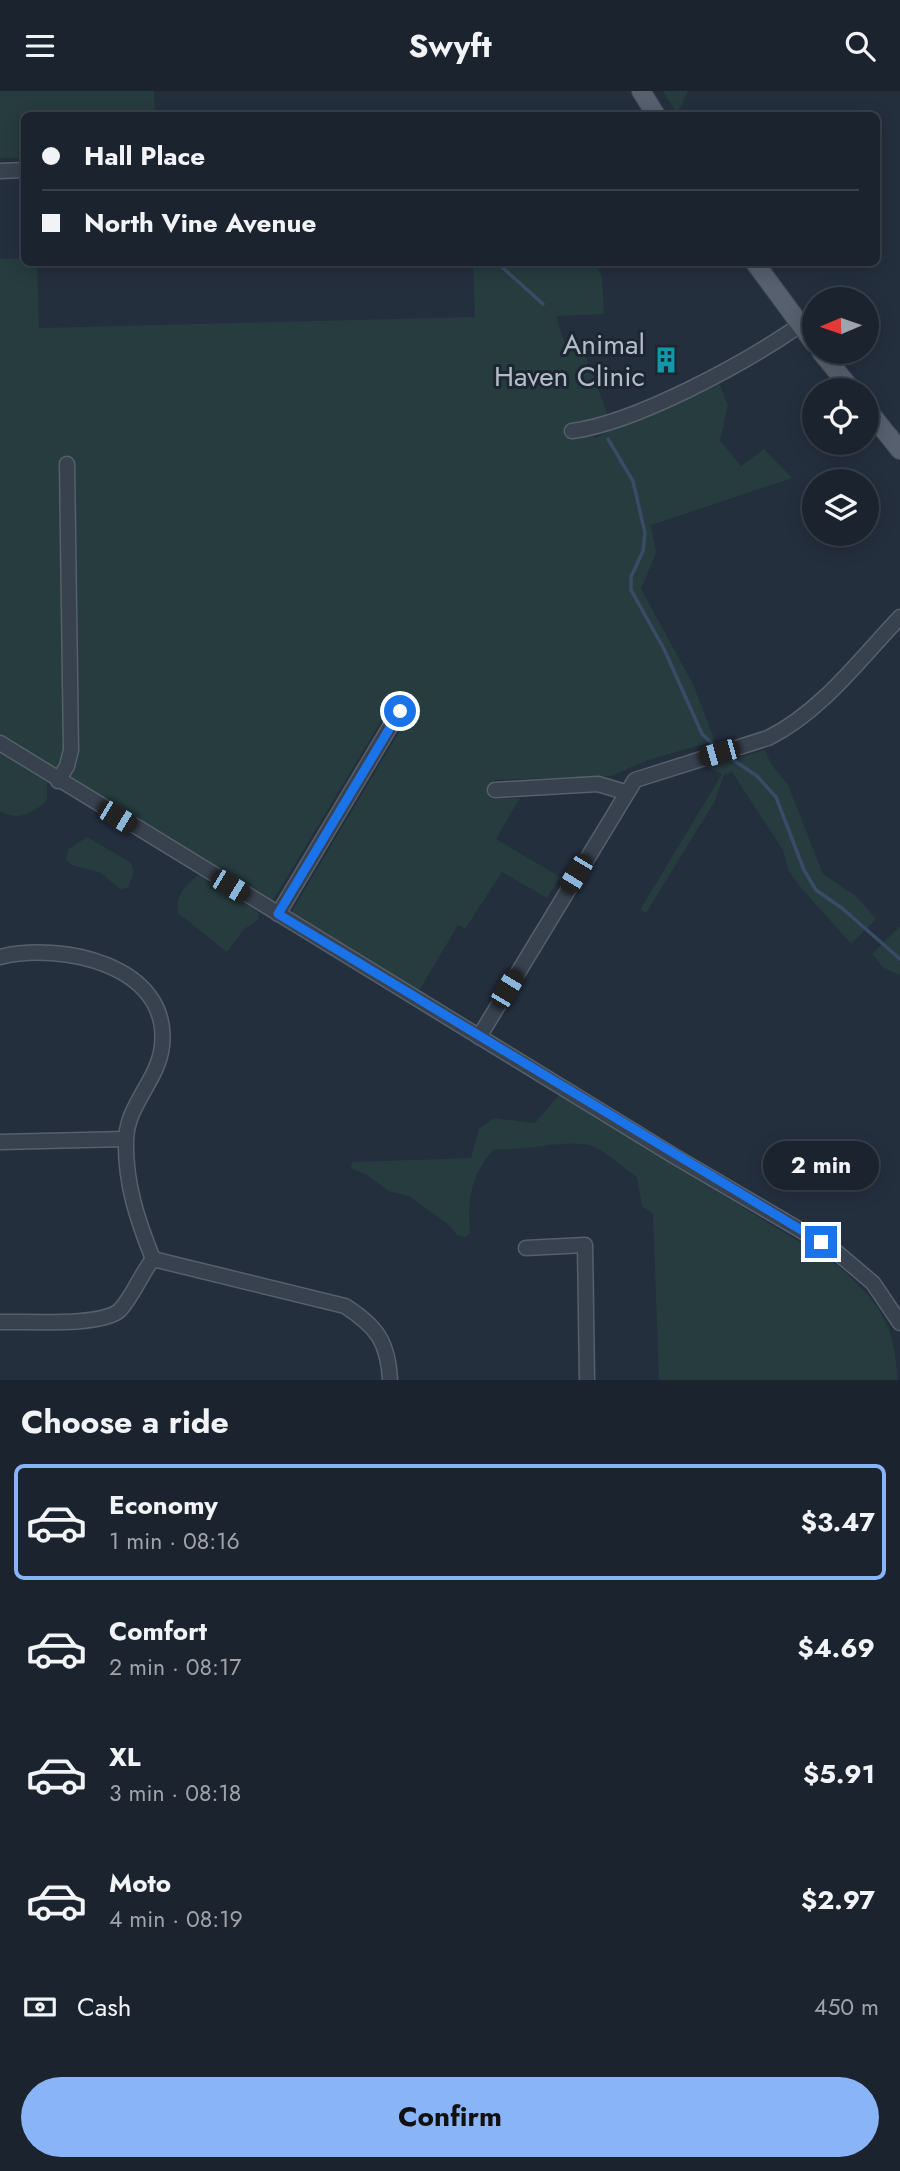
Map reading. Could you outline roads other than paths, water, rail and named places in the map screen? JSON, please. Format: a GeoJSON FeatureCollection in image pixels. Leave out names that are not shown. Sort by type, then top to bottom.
{"type":"FeatureCollection","features":[{"type":"Feature","properties":{"kind":"main road"},"geometry":{"type":"LineString","coordinates":[[641,91],[654,112]]}},
{"type":"Feature","properties":{"kind":"main road"},"geometry":{"type":"LineString","coordinates":[[757,266],[802,328]]}},
{"type":"Feature","properties":{"kind":"main road"},"geometry":{"type":"LineString","coordinates":[[831,364],[842,378]]}},
{"type":"Feature","properties":{"kind":"main road"},"geometry":{"type":"LineString","coordinates":[[879,424],[900,450]]}},
{"type":"Feature","properties":{"kind":"street"},"geometry":{"type":"LineString","coordinates":[[0,171],[21,170]]}},
{"type":"Feature","properties":{"kind":"street"},"geometry":{"type":"LineString","coordinates":[[572,431],[596,428],[743,362],[800,325]]}},
{"type":"Feature","properties":{"kind":"street"},"geometry":{"type":"LineString","coordinates":[[58,781],[67,767],[71,750],[67,464]]}},
{"type":"Feature","properties":{"kind":"street"},"geometry":{"type":"LineString","coordinates":[[478,1037],[625,792],[642,775],[744,746],[786,730],[808,713],[900,617]]}},
{"type":"Feature","properties":{"kind":"street"},"geometry":{"type":"LineString","coordinates":[[278,914],[400,711]]}},
{"type":"Feature","properties":{"kind":"street"},"geometry":{"type":"LineString","coordinates":[[0,743],[478,1037],[834,1250],[894,1303],[900,1323]]}},
{"type":"Feature","properties":{"kind":"street"},"geometry":{"type":"LineString","coordinates":[[495,790],[598,784],[625,792]]}},
{"type":"Feature","properties":{"kind":"street"},"geometry":{"type":"LineString","coordinates":[[0,957],[39,951],[88,959],[125,974],[141,986],[156,1008],[162,1045],[157,1071],[131,1115],[126,1139],[130,1196],[153,1259]]}},
{"type":"Feature","properties":{"kind":"street"},"geometry":{"type":"LineString","coordinates":[[0,1142],[126,1139]]}},
{"type":"Feature","properties":{"kind":"street"},"geometry":{"type":"LineString","coordinates":[[526,1248],[585,1245],[587,1380]]}},
{"type":"Feature","properties":{"kind":"street"},"geometry":{"type":"LineString","coordinates":[[0,1322],[94,1319],[109,1316],[121,1309],[153,1259]]}},
{"type":"Feature","properties":{"kind":"street"},"geometry":{"type":"LineString","coordinates":[[153,1259],[345,1306],[372,1323],[386,1349],[390,1380]]}},
{"type":"Feature","properties":{"kind":"waterway"},"geometry":{"type":"LineString","coordinates":[[502,266],[543,304]]}},
{"type":"Feature","properties":{"kind":"waterway"},"geometry":{"type":"LineString","coordinates":[[608,439],[633,481],[645,533],[643,551],[631,577],[631,590],[664,649],[702,734],[717,748]]}},
{"type":"Feature","properties":{"kind":"waterway"},"geometry":{"type":"LineString","coordinates":[[726,755],[757,776],[776,797],[804,870],[816,890],[843,909],[900,959]]}},
{"type":"Feature","properties":{"kind":"place","name":"Animal Haven Clinic"},"geometry":{"type":"Point","coordinates":[666,360]}}]}
